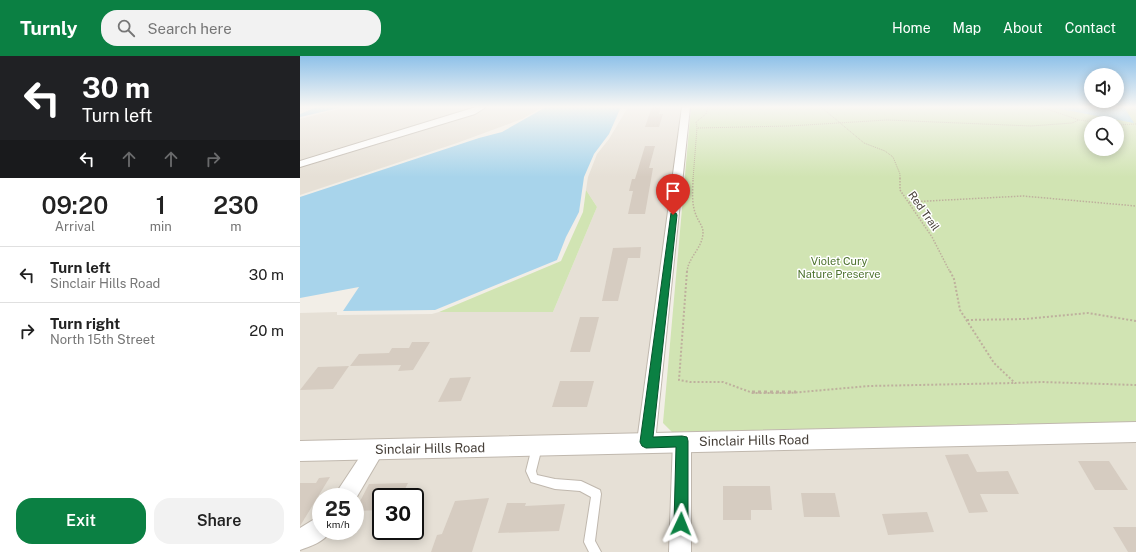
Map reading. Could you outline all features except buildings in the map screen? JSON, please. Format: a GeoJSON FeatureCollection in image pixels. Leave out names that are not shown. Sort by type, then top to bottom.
{"type":"FeatureCollection","features":[{"type":"Feature","properties":{"kind":"street"},"geometry":{"type":"LineString","coordinates":[[300,164],[412,130]]}},
{"type":"Feature","properties":{"kind":"street"},"geometry":{"type":"LineString","coordinates":[[646,442],[683,130]]}},
{"type":"Feature","properties":{"kind":"street","name":"Sinclair Hills Road"},"geometry":{"type":"LineString","coordinates":[[300,451],[682,441],[1136,432]]}},
{"type":"Feature","properties":{"kind":"street"},"geometry":{"type":"LineString","coordinates":[[680,552],[682,441]]}},
{"type":"Feature","properties":{"kind":"street"},"geometry":{"type":"LineString","coordinates":[[351,488],[376,449]]}},
{"type":"Feature","properties":{"kind":"street"},"geometry":{"type":"LineString","coordinates":[[300,539],[312,534]]}},
{"type":"Feature","properties":{"kind":"lane"},"geometry":{"type":"LineString","coordinates":[[537,445],[532,471],[534,479],[555,484],[581,486],[596,494],[589,542],[595,552]]}},
{"type":"Feature","properties":{"kind":"path"},"geometry":{"type":"LineString","coordinates":[[697,130],[692,198],[695,214],[703,230],[702,242],[687,265],[679,380],[690,382],[723,382],[753,393],[790,393],[869,386],[1015,383],[1136,385]]}},
{"type":"Feature","properties":{"kind":"path","name":"Red Trail"},"geometry":{"type":"LineString","coordinates":[[849,130],[864,143],[885,151],[893,157],[900,174],[900,190],[932,237],[954,280],[960,310],[994,363],[1015,383]]}},
{"type":"Feature","properties":{"kind":"path"},"geometry":{"type":"LineString","coordinates":[[909,202],[1023,196],[1136,206]]}},
{"type":"Feature","properties":{"kind":"path"},"geometry":{"type":"LineString","coordinates":[[967,320],[1025,319],[1088,313],[1124,318],[1136,322]]}},
{"type":"Feature","properties":{"kind":"shaded area"},"geometry":{"type":"Polygon","coordinates":[[[300,130],[403,130],[300,162],[300,130]]]}},
{"type":"Feature","properties":{"kind":"shaded area"},"geometry":{"type":"Polygon","coordinates":[[[412,130],[492,130],[300,195],[300,165],[412,130]]]}},
{"type":"Feature","properties":{"kind":"shaded area"},"geometry":{"type":"Polygon","coordinates":[[[614,130],[679,130],[639,434],[300,442],[300,313],[337,312],[337,315],[339,315],[432,314],[439,312],[553,312],[597,207],[586,190],[588,177],[597,154],[614,130]]]}},
{"type":"Feature","properties":{"kind":"shaded area"},"geometry":{"type":"Polygon","coordinates":[[[1136,440],[1136,552],[689,552],[690,450],[1136,440]]]}},
{"type":"Feature","properties":{"kind":"shaded area"},"geometry":{"type":"Polygon","coordinates":[[[674,450],[670,552],[300,552],[300,548],[313,540],[364,540],[364,488],[361,488],[379,458],[674,450]]]}},
{"type":"Feature","properties":{"kind":"shaded area"},"geometry":{"type":"Polygon","coordinates":[[[363,458],[342,488],[312,488],[312,525],[300,530],[300,459],[363,458]]]}},
{"type":"Feature","properties":{"kind":"green space","name":"Violet Cury Nature Preserve"},"geometry":{"type":"Polygon","coordinates":[[[689,130],[1084,130],[1084,156],[1124,156],[1124,130],[1136,130],[1136,422],[672,432],[663,423],[689,130]]]}},
{"type":"Feature","properties":{"kind":"green space"},"geometry":{"type":"Polygon","coordinates":[[[586,190],[597,207],[553,312],[439,312],[561,261],[583,212],[586,190]]]}},
{"type":"Feature","properties":{"kind":"water"},"geometry":{"type":"Polygon","coordinates":[[[505,130],[611,130],[594,154],[584,177],[579,212],[566,237],[557,260],[435,310],[343,311],[359,287],[300,298],[300,197],[479,138],[505,130]]]}},
{"type":"Feature","properties":{"kind":"route"},"geometry":{"type":"LineString","coordinates":[[673,215],[646,442],[682,441],[681,524]]}}]}
